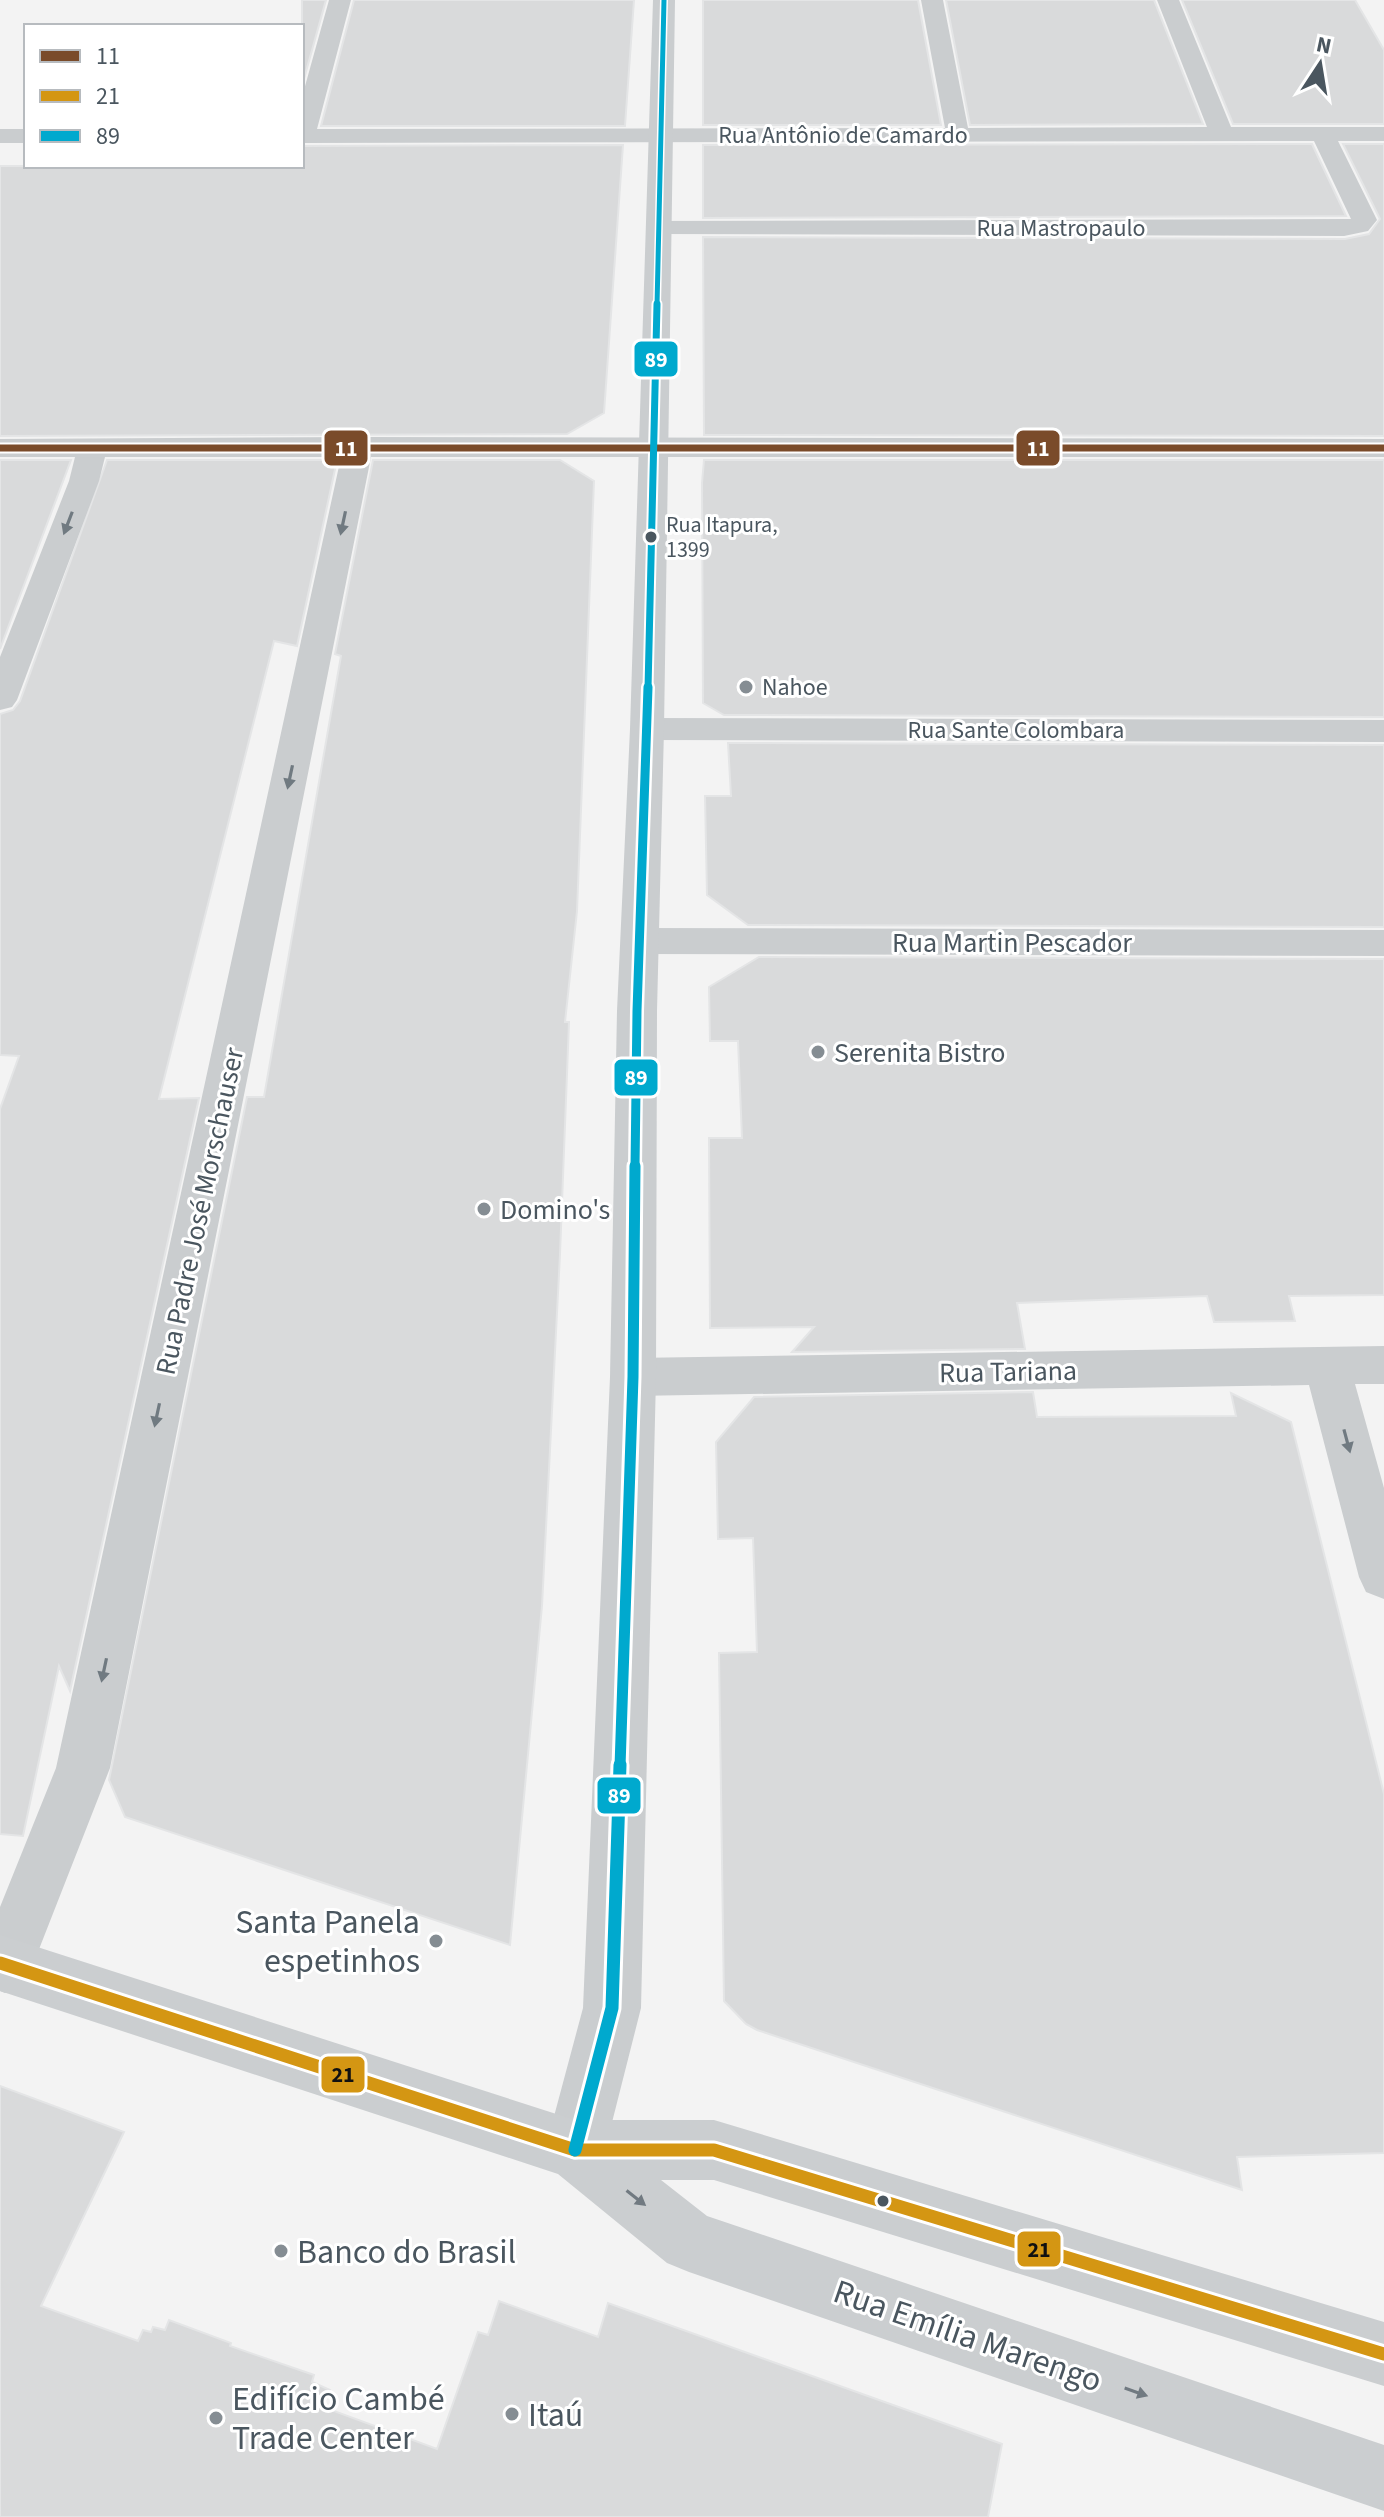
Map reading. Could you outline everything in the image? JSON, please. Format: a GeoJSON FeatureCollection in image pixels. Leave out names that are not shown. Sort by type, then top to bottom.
{"type":"FeatureCollection","features":[{"type":"Feature","properties":{"kind":"main road","name":"Rua Emília Marengo"},"geometry":{"type":"LineString","coordinates":[[2,1964],[575,2150],[714,2150],[1384,2354]]}},
{"type":"Feature","properties":{"kind":"main road","name":"Rua Emília Marengo"},"geometry":{"type":"LineString","coordinates":[[575,2150],[689,2241],[1384,2478]]}},
{"type":"Feature","properties":{"kind":"street"},"geometry":{"type":"LineString","coordinates":[[304,132],[340,0]]}},
{"type":"Feature","properties":{"kind":"street"},"geometry":{"type":"LineString","coordinates":[[575,2150],[612,2008],[633,1377],[640,941],[664,0]]}},
{"type":"Feature","properties":{"kind":"street"},"geometry":{"type":"LineString","coordinates":[[932,0],[958,135]]}},
{"type":"Feature","properties":{"kind":"street"},"geometry":{"type":"LineString","coordinates":[[1168,0],[1222,135]]}},
{"type":"Feature","properties":{"kind":"street","name":"Rua Mastropaulo"},"geometry":{"type":"LineString","coordinates":[[659,226],[1359,226],[1364,220],[1322,134]]}},
{"type":"Feature","properties":{"kind":"street","name":"Rua Antônio de Camardo"},"geometry":{"type":"LineString","coordinates":[[304,136],[1384,134]]}},
{"type":"Feature","properties":{"kind":"street"},"geometry":{"type":"LineString","coordinates":[[0,136],[24,136]]}},
{"type":"Feature","properties":{"kind":"street","name":"Rua Padre José Morschauser"},"geometry":{"type":"LineString","coordinates":[[2,1964],[83,1768],[358,446]]}},
{"type":"Feature","properties":{"kind":"street"},"geometry":{"type":"LineString","coordinates":[[0,448],[1384,448]]}},
{"type":"Feature","properties":{"kind":"street"},"geometry":{"type":"LineString","coordinates":[[0,700],[84,481],[92,449]]}},
{"type":"Feature","properties":{"kind":"street","name":"Rua Sante Colombara"},"geometry":{"type":"LineString","coordinates":[[647,729],[1384,731]]}},
{"type":"Feature","properties":{"kind":"street","name":"Rua Martin Pescador"},"geometry":{"type":"LineString","coordinates":[[640,941],[1384,943]]}},
{"type":"Feature","properties":{"kind":"street","name":"Rua Tariana"},"geometry":{"type":"LineString","coordinates":[[633,1377],[1384,1365]]}},
{"type":"Feature","properties":{"kind":"street"},"geometry":{"type":"LineString","coordinates":[[1327,1366],[1384,1577]]}},
{"type":"Feature","properties":{"kind":"building"},"geometry":{"type":"Polygon","coordinates":[[[302,0],[326,0],[304,79],[304,24],[302,0]]]}},
{"type":"Feature","properties":{"kind":"building"},"geometry":{"type":"Polygon","coordinates":[[[354,0],[634,0],[625,126],[321,126],[354,0]]]}},
{"type":"Feature","properties":{"kind":"building"},"geometry":{"type":"Polygon","coordinates":[[[703,0],[918,0],[941,125],[703,125],[703,0]]]}},
{"type":"Feature","properties":{"kind":"building"},"geometry":{"type":"Polygon","coordinates":[[[946,0],[1154,0],[1203,124],[970,125],[946,0]]]}},
{"type":"Feature","properties":{"kind":"building"},"geometry":{"type":"Polygon","coordinates":[[[1182,0],[1355,0],[1384,50],[1384,124],[1233,124],[1182,0]]]}},
{"type":"Feature","properties":{"kind":"building"},"geometry":{"type":"Polygon","coordinates":[[[1312,144],[1346,216],[703,218],[703,145],[1312,144]]]}},
{"type":"Feature","properties":{"kind":"building"},"geometry":{"type":"Polygon","coordinates":[[[1343,144],[1384,144],[1384,436],[704,435],[703,237],[1345,239],[1369,234],[1380,219],[1343,144]]]}},
{"type":"Feature","properties":{"kind":"building"},"geometry":{"type":"Polygon","coordinates":[[[623,145],[604,413],[567,434],[0,436],[0,166],[304,168],[304,146],[623,145]]]}},
{"type":"Feature","properties":{"kind":"building"},"geometry":{"type":"Polygon","coordinates":[[[0,460],[71,460],[0,649],[0,460]]]}},
{"type":"Feature","properties":{"kind":"building"},"geometry":{"type":"Polygon","coordinates":[[[107,460],[337,460],[297,646],[274,641],[159,1099],[199,1098],[70,1691],[59,1666],[23,1836],[0,1834],[0,1109],[19,1056],[0,1055],[0,714],[13,710],[20,701],[107,460]]]}},
{"type":"Feature","properties":{"kind":"building"},"geometry":{"type":"Polygon","coordinates":[[[373,460],[560,460],[594,481],[577,911],[565,1022],[569,1022],[560,1254],[542,1606],[510,1945],[125,1817],[109,1780],[247,1097],[264,1097],[341,656],[335,654],[373,460]]]}},
{"type":"Feature","properties":{"kind":"building"},"geometry":{"type":"Polygon","coordinates":[[[704,460],[1384,460],[1384,717],[724,715],[703,703],[704,460]]]}},
{"type":"Feature","properties":{"kind":"building"},"geometry":{"type":"Polygon","coordinates":[[[728,743],[1384,745],[1384,927],[748,925],[707,895],[705,796],[731,796],[728,743]]]}},
{"type":"Feature","properties":{"kind":"building"},"geometry":{"type":"Polygon","coordinates":[[[759,957],[1384,959],[1384,1295],[1289,1296],[1295,1321],[1214,1322],[1207,1296],[1017,1303],[1025,1349],[792,1352],[814,1327],[710,1328],[709,1138],[742,1138],[738,1041],[710,1041],[709,987],[759,957]]]}},
{"type":"Feature","properties":{"kind":"building"},"geometry":{"type":"Polygon","coordinates":[[[1033,1392],[1037,1417],[1236,1416],[1231,1393],[1291,1422],[1384,1794],[1384,2153],[1237,2157],[1242,2190],[757,2030],[746,2024],[724,2001],[719,1653],[757,1652],[753,1538],[718,1539],[716,1442],[754,1397],[1033,1392]]]}},
{"type":"Feature","properties":{"kind":"building"},"geometry":{"type":"Polygon","coordinates":[[[0,2086],[124,2132],[41,2306],[138,2341],[143,2330],[151,2332],[153,2327],[165,2330],[169,2320],[231,2343],[230,2346],[314,2375],[312,2382],[330,2390],[323,2407],[437,2449],[478,2332],[488,2335],[499,2301],[598,2337],[608,2303],[1002,2444],[988,2517],[0,2517],[0,2086]]]}},
{"type":"Feature","properties":{"kind":"transit line","name":"89"},"geometry":{"type":"LineString","coordinates":[[575,2150],[612,2008],[633,1377],[637,1011],[647,729],[664,0]]}},
{"type":"Feature","properties":{"kind":"transit line","name":"11"},"geometry":{"type":"LineString","coordinates":[[0,448],[1384,448]]}},
{"type":"Feature","properties":{"kind":"transit line","name":"21"},"geometry":{"type":"LineString","coordinates":[[0,1963],[575,2150],[714,2150],[1384,2354]]}},
{"type":"Feature","properties":{"kind":"place","name":"Rua Itapura, 1399"},"geometry":{"type":"Point","coordinates":[651,537]}},
{"type":"Feature","properties":{"kind":"place","name":"Nahoe"},"geometry":{"type":"Point","coordinates":[746,687]}},
{"type":"Feature","properties":{"kind":"place","name":"Serenita Bistro"},"geometry":{"type":"Point","coordinates":[818,1052]}},
{"type":"Feature","properties":{"kind":"place","name":"Domino's"},"geometry":{"type":"Point","coordinates":[484,1209]}},
{"type":"Feature","properties":{"kind":"place","name":"Santa Panela espetinhos"},"geometry":{"type":"Point","coordinates":[436,1941]}},
{"type":"Feature","properties":{"kind":"place","name":"Banco do Brasil"},"geometry":{"type":"Point","coordinates":[281,2251]}},
{"type":"Feature","properties":{"kind":"place","name":"Itaú"},"geometry":{"type":"Point","coordinates":[512,2414]}},
{"type":"Feature","properties":{"kind":"place","name":"Edifício Cambé Trade Center"},"geometry":{"type":"Point","coordinates":[216,2418]}}]}
